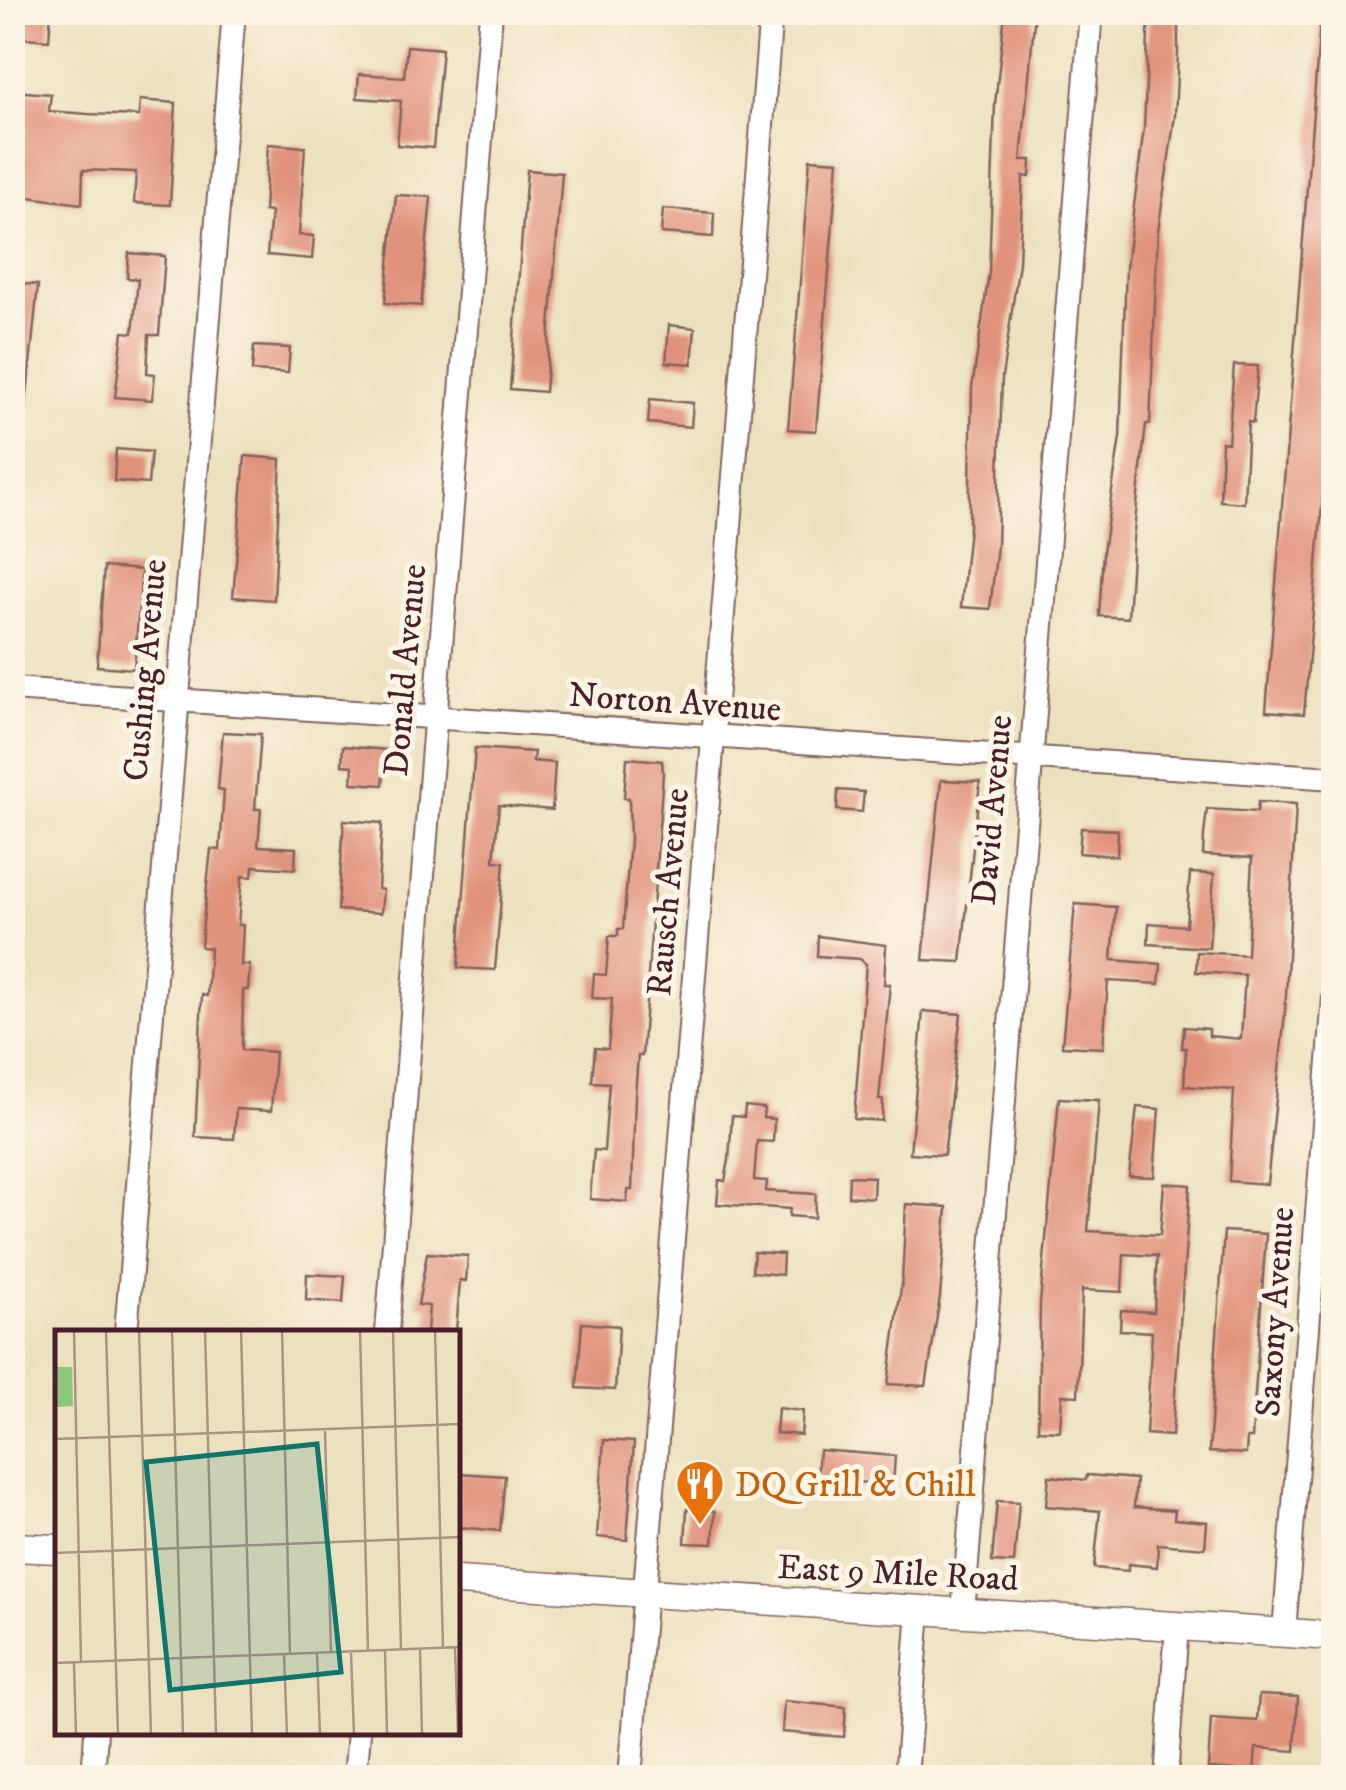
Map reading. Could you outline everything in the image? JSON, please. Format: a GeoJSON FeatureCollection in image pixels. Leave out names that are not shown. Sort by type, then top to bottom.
{"type":"FeatureCollection","features":[{"type":"Feature","properties":{"kind":"main road"},"geometry":{"type":"LineString","coordinates":[[12,1547],[55,1550]]}},
{"type":"Feature","properties":{"kind":"main road","name":"East 9 Mile Road"},"geometry":{"type":"LineString","coordinates":[[460,1581],[1334,1636]]}},
{"type":"Feature","properties":{"kind":"street","name":"Cushing Avenue"},"geometry":{"type":"LineString","coordinates":[[126,1330],[234,12]]}},
{"type":"Feature","properties":{"kind":"street","name":"Donald Avenue"},"geometry":{"type":"LineString","coordinates":[[387,1330],[491,12]]}},
{"type":"Feature","properties":{"kind":"street","name":"Rausch Avenue"},"geometry":{"type":"LineString","coordinates":[[630,1778],[648,1595],[771,12]]}},
{"type":"Feature","properties":{"kind":"street","name":"David Avenue"},"geometry":{"type":"LineString","coordinates":[[963,1612],[1092,12]]}},
{"type":"Feature","properties":{"kind":"street","name":"Norton Avenue"},"geometry":{"type":"LineString","coordinates":[[12,688],[714,739],[1334,778]]}},
{"type":"Feature","properties":{"kind":"street","name":"Saxony Avenue"},"geometry":{"type":"LineString","coordinates":[[1284,1632],[1334,998]]}},
{"type":"Feature","properties":{"kind":"street"},"geometry":{"type":"LineString","coordinates":[[906,1778],[919,1610]]}},
{"type":"Feature","properties":{"kind":"street"},"geometry":{"type":"LineString","coordinates":[[1166,1778],[1177,1626]]}},
{"type":"Feature","properties":{"kind":"street"},"geometry":{"type":"LineString","coordinates":[[93,1778],[96,1735]]}},
{"type":"Feature","properties":{"kind":"street"},"geometry":{"type":"LineString","coordinates":[[355,1778],[358,1735]]}},
{"type":"Feature","properties":{"kind":"building"},"geometry":{"type":"Polygon","coordinates":[[[14,12],[51,12],[49,40],[12,37],[14,12]]]}},
{"type":"Feature","properties":{"kind":"building"},"geometry":{"type":"Polygon","coordinates":[[[1005,12],[1035,12],[1021,160],[1031,160],[1030,177],[1023,176],[1019,263],[1002,377],[997,546],[990,609],[961,607],[969,529],[972,388],[989,273],[995,104],[1005,12]]]}},
{"type":"Feature","properties":{"kind":"building"},"geometry":{"type":"Polygon","coordinates":[[[1149,12],[1178,14],[1178,53],[1175,116],[1158,231],[1150,424],[1146,424],[1128,618],[1099,616],[1103,552],[1120,437],[1126,268],[1144,128],[1149,12]]]}},
{"type":"Feature","properties":{"kind":"building"},"geometry":{"type":"Polygon","coordinates":[[[1320,22],[1334,23],[1334,368],[1304,714],[1266,711],[1320,22]]]}},
{"type":"Feature","properties":{"kind":"building"},"geometry":{"type":"Polygon","coordinates":[[[407,46],[442,49],[433,148],[397,145],[401,101],[357,98],[359,74],[404,77],[407,46]]]}},
{"type":"Feature","properties":{"kind":"building"},"geometry":{"type":"Polygon","coordinates":[[[12,91],[51,94],[49,111],[88,114],[139,116],[140,100],[176,103],[170,205],[134,203],[136,172],[83,170],[82,204],[12,195],[12,91]]]}},
{"type":"Feature","properties":{"kind":"building"},"geometry":{"type":"Polygon","coordinates":[[[268,144],[305,147],[299,235],[314,236],[312,259],[267,255],[271,212],[264,211],[268,144]]]}},
{"type":"Feature","properties":{"kind":"building"},"geometry":{"type":"Polygon","coordinates":[[[810,159],[838,161],[816,431],[788,429],[810,159]]]}},
{"type":"Feature","properties":{"kind":"building"},"geometry":{"type":"Polygon","coordinates":[[[527,170],[562,173],[545,392],[510,389],[527,170]]]}},
{"type":"Feature","properties":{"kind":"building"},"geometry":{"type":"Polygon","coordinates":[[[396,195],[431,197],[421,306],[385,303],[396,195]]]}},
{"type":"Feature","properties":{"kind":"building"},"geometry":{"type":"Polygon","coordinates":[[[663,209],[714,213],[713,237],[661,233],[663,209]]]}},
{"type":"Feature","properties":{"kind":"building"},"geometry":{"type":"Polygon","coordinates":[[[129,253],[165,256],[159,335],[149,335],[147,373],[155,374],[152,400],[115,397],[123,332],[133,333],[138,279],[127,278],[129,253]]]}},
{"type":"Feature","properties":{"kind":"building"},"geometry":{"type":"Polygon","coordinates":[[[12,283],[38,285],[25,415],[12,415],[12,283]]]}},
{"type":"Feature","properties":{"kind":"building"},"geometry":{"type":"Polygon","coordinates":[[[669,325],[695,328],[692,364],[666,362],[669,325]]]}},
{"type":"Feature","properties":{"kind":"building"},"geometry":{"type":"Polygon","coordinates":[[[254,346],[290,348],[288,373],[252,371],[254,346]]]}},
{"type":"Feature","properties":{"kind":"building"},"geometry":{"type":"Polygon","coordinates":[[[1234,365],[1258,366],[1253,423],[1248,422],[1244,503],[1220,501],[1222,442],[1228,443],[1234,365]]]}},
{"type":"Feature","properties":{"kind":"building"},"geometry":{"type":"Polygon","coordinates":[[[650,399],[693,403],[691,427],[648,423],[650,399]]]}},
{"type":"Feature","properties":{"kind":"building"},"geometry":{"type":"Polygon","coordinates":[[[116,449],[151,452],[148,484],[114,481],[116,449]]]}},
{"type":"Feature","properties":{"kind":"building"},"geometry":{"type":"Polygon","coordinates":[[[245,456],[281,459],[274,600],[233,597],[245,456]]]}},
{"type":"Feature","properties":{"kind":"building"},"geometry":{"type":"Polygon","coordinates":[[[104,567],[142,570],[134,669],[97,666],[104,567]]]}},
{"type":"Feature","properties":{"kind":"building"},"geometry":{"type":"Polygon","coordinates":[[[223,732],[261,734],[255,809],[261,809],[258,846],[296,848],[295,869],[253,866],[252,877],[242,876],[238,925],[243,925],[241,965],[250,965],[248,990],[243,990],[242,1050],[275,1052],[271,1111],[236,1109],[234,1139],[195,1137],[202,995],[207,996],[210,948],[201,947],[211,849],[220,850],[224,790],[218,789],[223,732]]]}},
{"type":"Feature","properties":{"kind":"building"},"geometry":{"type":"Polygon","coordinates":[[[343,746],[386,750],[383,785],[352,783],[353,766],[342,765],[343,746]]]}},
{"type":"Feature","properties":{"kind":"building"},"geometry":{"type":"Polygon","coordinates":[[[475,748],[534,752],[533,761],[555,763],[552,810],[499,805],[494,861],[504,862],[495,970],[458,968],[475,748]]]}},
{"type":"Feature","properties":{"kind":"building"},"geometry":{"type":"Polygon","coordinates":[[[627,758],[662,761],[663,774],[642,1056],[638,1056],[635,1095],[632,1190],[628,1190],[627,1202],[590,1199],[594,1150],[604,1151],[609,1083],[592,1082],[595,1048],[608,1049],[612,999],[592,998],[594,974],[606,975],[609,936],[618,936],[618,929],[623,929],[630,840],[629,798],[624,798],[627,758]]]}},
{"type":"Feature","properties":{"kind":"building"},"geometry":{"type":"Polygon","coordinates":[[[941,780],[980,782],[961,962],[923,960],[941,780]]]}},
{"type":"Feature","properties":{"kind":"building"},"geometry":{"type":"Polygon","coordinates":[[[838,790],[864,792],[862,812],[837,810],[838,790]]]}},
{"type":"Feature","properties":{"kind":"building"},"geometry":{"type":"Polygon","coordinates":[[[1258,802],[1296,804],[1285,1014],[1267,1184],[1229,1181],[1234,1090],[1184,1086],[1186,1048],[1182,1048],[1184,1027],[1209,1029],[1209,1036],[1241,1039],[1245,975],[1196,972],[1197,952],[1247,955],[1252,858],[1203,855],[1204,835],[1207,809],[1257,812],[1258,802]]]}},
{"type":"Feature","properties":{"kind":"building"},"geometry":{"type":"Polygon","coordinates":[[[344,820],[382,823],[378,889],[383,890],[381,913],[338,910],[344,820]]]}},
{"type":"Feature","properties":{"kind":"building"},"geometry":{"type":"Polygon","coordinates":[[[1081,828],[1118,830],[1117,856],[1079,853],[1081,828]]]}},
{"type":"Feature","properties":{"kind":"building"},"geometry":{"type":"Polygon","coordinates":[[[1190,873],[1214,874],[1209,948],[1148,944],[1149,923],[1186,926],[1190,873]]]}},
{"type":"Feature","properties":{"kind":"building"},"geometry":{"type":"Polygon","coordinates":[[[1075,904],[1116,907],[1112,960],[1161,964],[1159,984],[1108,981],[1103,1048],[1062,1046],[1075,904]]]}},
{"type":"Feature","properties":{"kind":"building"},"geometry":{"type":"Polygon","coordinates":[[[818,936],[886,945],[884,984],[890,984],[879,1100],[883,1100],[882,1121],[854,1119],[866,964],[860,959],[817,956],[818,936]]]}},
{"type":"Feature","properties":{"kind":"building"},"geometry":{"type":"Polygon","coordinates":[[[923,1011],[961,1014],[944,1155],[910,1153],[923,1011]]]}},
{"type":"Feature","properties":{"kind":"building"},"geometry":{"type":"Polygon","coordinates":[[[1059,1098],[1099,1100],[1088,1231],[1160,1235],[1164,1183],[1190,1185],[1172,1436],[1146,1434],[1152,1332],[1120,1330],[1121,1310],[1154,1312],[1157,1256],[1124,1254],[1122,1292],[1082,1290],[1078,1396],[1062,1395],[1060,1431],[1038,1430],[1040,1303],[1059,1098]]]}},
{"type":"Feature","properties":{"kind":"building"},"geometry":{"type":"Polygon","coordinates":[[[745,1106],[764,1108],[763,1118],[774,1119],[773,1142],[757,1141],[754,1180],[767,1181],[766,1191],[816,1194],[814,1218],[789,1216],[790,1209],[717,1204],[719,1180],[725,1181],[729,1160],[732,1116],[744,1117],[745,1106]]]}},
{"type":"Feature","properties":{"kind":"building"},"geometry":{"type":"Polygon","coordinates":[[[1137,1107],[1159,1109],[1154,1177],[1129,1176],[1137,1107]]]}},
{"type":"Feature","properties":{"kind":"building"},"geometry":{"type":"Polygon","coordinates":[[[849,1176],[874,1177],[873,1198],[848,1196],[849,1176]]]}},
{"type":"Feature","properties":{"kind":"building"},"geometry":{"type":"Polygon","coordinates":[[[906,1204],[947,1207],[940,1297],[926,1386],[888,1384],[902,1281],[906,1204]]]}},
{"type":"Feature","properties":{"kind":"building"},"geometry":{"type":"Polygon","coordinates":[[[1224,1231],[1266,1234],[1252,1438],[1247,1438],[1246,1454],[1209,1452],[1224,1231]]]}},
{"type":"Feature","properties":{"kind":"building"},"geometry":{"type":"Polygon","coordinates":[[[754,1252],[783,1254],[782,1275],[752,1272],[754,1252]]]}},
{"type":"Feature","properties":{"kind":"building"},"geometry":{"type":"Polygon","coordinates":[[[427,1253],[468,1256],[466,1281],[460,1280],[456,1330],[427,1330],[429,1306],[418,1305],[427,1253]]]}},
{"type":"Feature","properties":{"kind":"building"},"geometry":{"type":"Polygon","coordinates":[[[307,1274],[345,1276],[343,1303],[306,1300],[307,1274]]]}},
{"type":"Feature","properties":{"kind":"building"},"geometry":{"type":"Polygon","coordinates":[[[582,1323],[619,1326],[615,1390],[577,1388],[582,1323]]]}},
{"type":"Feature","properties":{"kind":"building"},"geometry":{"type":"Polygon","coordinates":[[[778,1408],[803,1411],[801,1435],[776,1433],[778,1408]]]}},
{"type":"Feature","properties":{"kind":"building"},"geometry":{"type":"Polygon","coordinates":[[[604,1440],[634,1442],[627,1540],[597,1537],[604,1440]]]}},
{"type":"Feature","properties":{"kind":"building"},"geometry":{"type":"Polygon","coordinates":[[[819,1450],[895,1456],[893,1485],[817,1479],[819,1450]]]}},
{"type":"Feature","properties":{"kind":"building"},"geometry":{"type":"Polygon","coordinates":[[[460,1473],[505,1476],[500,1531],[460,1527],[460,1473]]]}},
{"type":"Feature","properties":{"kind":"building"},"geometry":{"type":"Polygon","coordinates":[[[1087,1475],[1136,1479],[1134,1507],[1175,1510],[1174,1519],[1207,1522],[1205,1548],[1158,1544],[1157,1567],[1128,1564],[1128,1571],[1094,1568],[1100,1511],[1046,1506],[1049,1476],[1086,1480],[1087,1475]]]}},
{"type":"Feature","properties":{"kind":"building"},"geometry":{"type":"Polygon","coordinates":[[[997,1501],[1019,1502],[1014,1563],[992,1562],[997,1501]]]}},
{"type":"Feature","properties":{"kind":"building","name":"DQ Grill & Chill"},"geometry":{"type":"Polygon","coordinates":[[[687,1509],[715,1511],[713,1544],[685,1543],[687,1509]]]}},
{"type":"Feature","properties":{"kind":"building"},"geometry":{"type":"Polygon","coordinates":[[[1259,1695],[1298,1697],[1295,1751],[1256,1748],[1254,1771],[1208,1768],[1211,1718],[1257,1721],[1259,1695]]]}},
{"type":"Feature","properties":{"kind":"building"},"geometry":{"type":"Polygon","coordinates":[[[784,1701],[846,1707],[844,1737],[782,1732],[784,1701]]]}},
{"type":"Feature","properties":{"kind":"place","name":"DQ Grill & Chill"},"geometry":{"type":"Point","coordinates":[700,1526]}}]}
